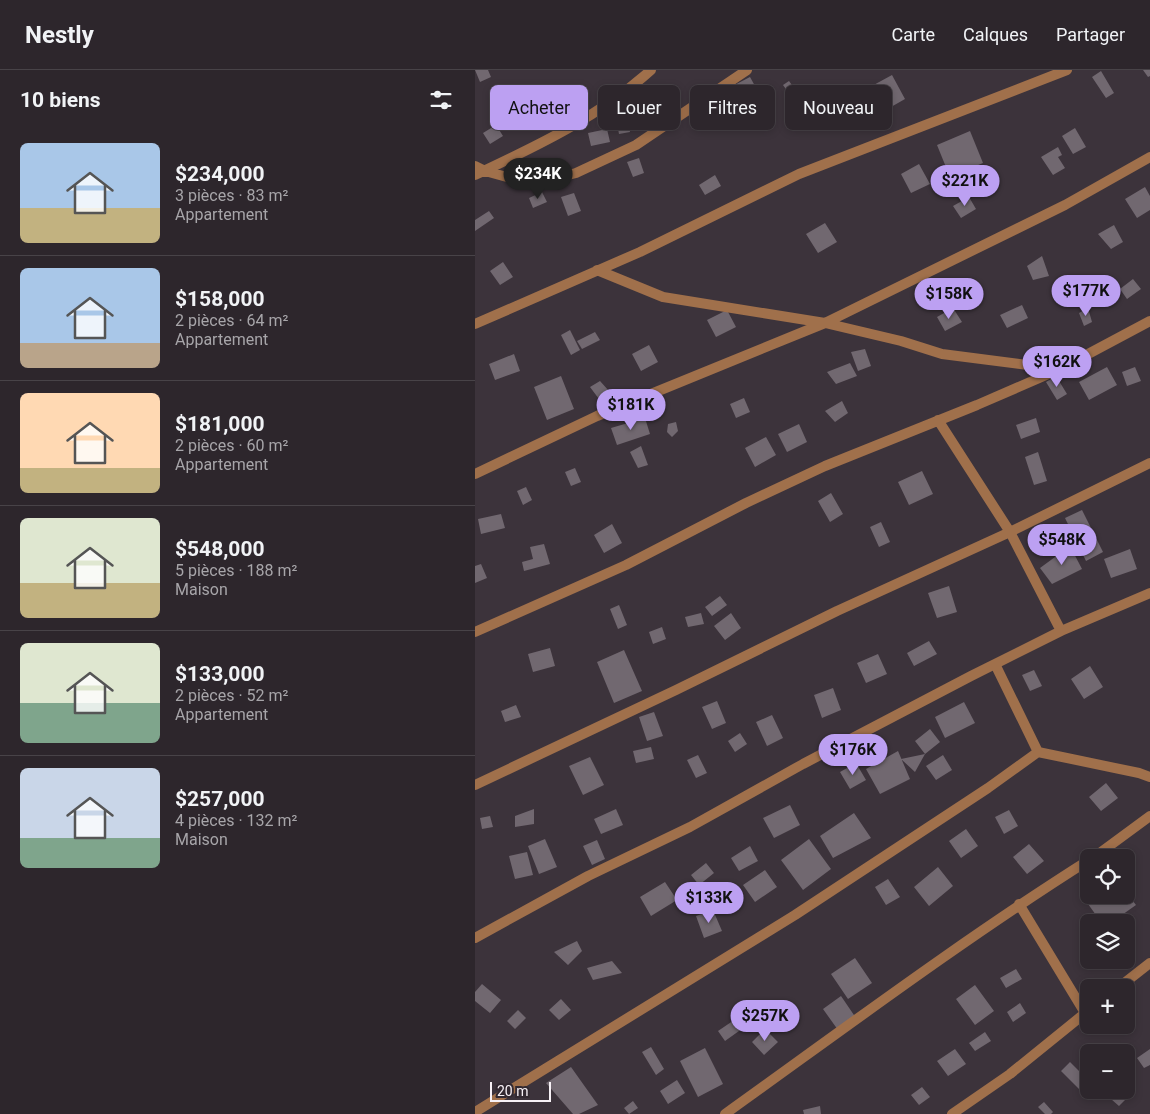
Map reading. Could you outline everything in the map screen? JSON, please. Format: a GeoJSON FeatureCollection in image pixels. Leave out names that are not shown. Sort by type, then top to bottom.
{"type":"FeatureCollection","features":[{"type":"Feature","properties":{"kind":"street"},"geometry":{"type":"LineString","coordinates":[[478,170],[543,142],[594,113],[625,93],[651,70]]}},
{"type":"Feature","properties":{"kind":"street"},"geometry":{"type":"LineString","coordinates":[[478,170],[514,179],[553,179],[576,173],[636,145],[747,70]]}},
{"type":"Feature","properties":{"kind":"street"},"geometry":{"type":"LineString","coordinates":[[475,324],[640,252],[799,174],[1067,70]]}},
{"type":"Feature","properties":{"kind":"street"},"geometry":{"type":"LineString","coordinates":[[475,474],[597,416],[825,323],[1065,205],[1150,158]]}},
{"type":"Feature","properties":{"kind":"street"},"geometry":{"type":"LineString","coordinates":[[597,270],[663,297],[825,323],[901,341],[942,354],[1060,369]]}},
{"type":"Feature","properties":{"kind":"street"},"geometry":{"type":"LineString","coordinates":[[475,632],[626,565],[746,503],[817,470],[1060,369],[1150,321]]}},
{"type":"Feature","properties":{"kind":"street"},"geometry":{"type":"LineString","coordinates":[[938,420],[1010,532],[1061,631]]}},
{"type":"Feature","properties":{"kind":"street"},"geometry":{"type":"LineString","coordinates":[[475,785],[837,611],[1010,532],[1150,463]]}},
{"type":"Feature","properties":{"kind":"street"},"geometry":{"type":"LineString","coordinates":[[475,938],[588,876],[690,827],[803,764],[995,664],[1061,631],[1150,593]]}},
{"type":"Feature","properties":{"kind":"street"},"geometry":{"type":"LineString","coordinates":[[995,664],[1038,752]]}},
{"type":"Feature","properties":{"kind":"street"},"geometry":{"type":"LineString","coordinates":[[475,1112],[795,915],[988,788],[1038,752],[1139,773],[1150,777]]}},
{"type":"Feature","properties":{"kind":"street"},"geometry":{"type":"LineString","coordinates":[[1105,849],[1150,816]]}},
{"type":"Feature","properties":{"kind":"street"},"geometry":{"type":"LineString","coordinates":[[725,1114],[1019,904],[1080,866]]}},
{"type":"Feature","properties":{"kind":"street"},"geometry":{"type":"LineString","coordinates":[[1019,904],[1080,1000]]}},
{"type":"Feature","properties":{"kind":"street"},"geometry":{"type":"LineString","coordinates":[[1130,979],[1150,963]]}},
{"type":"Feature","properties":{"kind":"street"},"geometry":{"type":"LineString","coordinates":[[953,1114],[1010,1074],[1080,1017]]}},
{"type":"Feature","properties":{"kind":"building"},"geometry":{"type":"Polygon","coordinates":[[[475,70],[488,70],[491,77],[480,82],[475,70]]]}},
{"type":"Feature","properties":{"kind":"building"},"geometry":{"type":"Polygon","coordinates":[[[1143,70],[1150,70],[1150,76],[1148,77],[1143,70]]]}},
{"type":"Feature","properties":{"kind":"building"},"geometry":{"type":"Polygon","coordinates":[[[1101,71],[1114,93],[1106,98],[1092,77],[1101,71]]]}},
{"type":"Feature","properties":{"kind":"building"},"geometry":{"type":"Polygon","coordinates":[[[892,75],[905,99],[892,106],[892,85],[874,85],[892,75]]]}},
{"type":"Feature","properties":{"kind":"building"},"geometry":{"type":"Polygon","coordinates":[[[750,77],[754,85],[734,85],[750,77]]]}},
{"type":"Feature","properties":{"kind":"building"},"geometry":{"type":"Polygon","coordinates":[[[789,81],[792,85],[785,85],[785,88],[783,85],[789,81]]]}},
{"type":"Feature","properties":{"kind":"building"},"geometry":{"type":"Polygon","coordinates":[[[1075,128],[1086,147],[1073,154],[1062,136],[1075,128]]]}},
{"type":"Feature","properties":{"kind":"building"},"geometry":{"type":"Polygon","coordinates":[[[490,129],[499,130],[503,136],[490,144],[483,133],[490,129]]]}},
{"type":"Feature","properties":{"kind":"building"},"geometry":{"type":"Polygon","coordinates":[[[607,130],[610,142],[591,146],[588,133],[607,130]]]}},
{"type":"Feature","properties":{"kind":"building"},"geometry":{"type":"Polygon","coordinates":[[[618,130],[630,130],[630,132],[619,134],[618,130]]]}},
{"type":"Feature","properties":{"kind":"building"},"geometry":{"type":"Polygon","coordinates":[[[970,131],[983,163],[950,177],[937,145],[970,131]]]}},
{"type":"Feature","properties":{"kind":"building"},"geometry":{"type":"Polygon","coordinates":[[[1058,147],[1062,155],[1058,157],[1065,168],[1053,175],[1041,157],[1058,147]]]}},
{"type":"Feature","properties":{"kind":"building"},"geometry":{"type":"Polygon","coordinates":[[[639,158],[644,173],[633,177],[627,162],[639,158]]]}},
{"type":"Feature","properties":{"kind":"building"},"geometry":{"type":"Polygon","coordinates":[[[549,164],[554,173],[546,176],[542,167],[549,164]]]}},
{"type":"Feature","properties":{"kind":"building"},"geometry":{"type":"Polygon","coordinates":[[[919,164],[930,184],[911,193],[901,174],[919,164]]]}},
{"type":"Feature","properties":{"kind":"building"},"geometry":{"type":"Polygon","coordinates":[[[715,175],[721,186],[705,195],[699,185],[715,175]]]}},
{"type":"Feature","properties":{"kind":"building"},"geometry":{"type":"Polygon","coordinates":[[[1145,187],[1150,196],[1150,210],[1137,218],[1125,199],[1145,187]]]}},
{"type":"Feature","properties":{"kind":"building"},"geometry":{"type":"Polygon","coordinates":[[[542,192],[547,202],[533,208],[529,198],[542,192]]]}},
{"type":"Feature","properties":{"kind":"building"},"geometry":{"type":"Polygon","coordinates":[[[574,193],[581,211],[568,216],[561,197],[574,193]]]}},
{"type":"Feature","properties":{"kind":"building"},"geometry":{"type":"Polygon","coordinates":[[[969,197],[976,209],[961,218],[953,206],[969,197]]]}},
{"type":"Feature","properties":{"kind":"building"},"geometry":{"type":"Polygon","coordinates":[[[489,211],[494,218],[475,231],[475,220],[489,211]]]}},
{"type":"Feature","properties":{"kind":"building"},"geometry":{"type":"Polygon","coordinates":[[[825,223],[837,242],[818,253],[806,234],[825,223]]]}},
{"type":"Feature","properties":{"kind":"building"},"geometry":{"type":"Polygon","coordinates":[[[1114,225],[1123,242],[1111,249],[1098,234],[1114,225]]]}},
{"type":"Feature","properties":{"kind":"building"},"geometry":{"type":"Polygon","coordinates":[[[1042,256],[1049,276],[1033,280],[1027,266],[1042,256]]]}},
{"type":"Feature","properties":{"kind":"building"},"geometry":{"type":"Polygon","coordinates":[[[503,262],[513,277],[500,285],[490,271],[503,262]]]}},
{"type":"Feature","properties":{"kind":"building"},"geometry":{"type":"Polygon","coordinates":[[[1133,279],[1141,289],[1127,299],[1120,289],[1133,279]]]}},
{"type":"Feature","properties":{"kind":"building"},"geometry":{"type":"Polygon","coordinates":[[[973,284],[977,293],[966,298],[962,289],[973,284]]]}},
{"type":"Feature","properties":{"kind":"building"},"geometry":{"type":"Polygon","coordinates":[[[1022,305],[1028,318],[1007,328],[1000,315],[1022,305]]]}},
{"type":"Feature","properties":{"kind":"building"},"geometry":{"type":"Polygon","coordinates":[[[953,308],[962,322],[945,331],[937,317],[953,308]]]}},
{"type":"Feature","properties":{"kind":"building"},"geometry":{"type":"Polygon","coordinates":[[[1088,308],[1092,322],[1084,326],[1079,313],[1088,308]]]}},
{"type":"Feature","properties":{"kind":"building"},"geometry":{"type":"Polygon","coordinates":[[[727,310],[736,327],[716,337],[707,320],[727,310]]]}},
{"type":"Feature","properties":{"kind":"building"},"geometry":{"type":"Polygon","coordinates":[[[570,330],[580,350],[571,355],[561,335],[570,330]]]}},
{"type":"Feature","properties":{"kind":"building"},"geometry":{"type":"Polygon","coordinates":[[[595,332],[600,340],[582,349],[577,341],[595,332]]]}},
{"type":"Feature","properties":{"kind":"building"},"geometry":{"type":"Polygon","coordinates":[[[649,345],[658,362],[641,371],[632,354],[649,345]]]}},
{"type":"Feature","properties":{"kind":"building"},"geometry":{"type":"Polygon","coordinates":[[[865,349],[871,366],[858,371],[851,352],[865,349]]]}},
{"type":"Feature","properties":{"kind":"building"},"geometry":{"type":"Polygon","coordinates":[[[514,354],[520,371],[495,380],[489,364],[514,354]]]}},
{"type":"Feature","properties":{"kind":"building"},"geometry":{"type":"Polygon","coordinates":[[[850,363],[857,376],[836,384],[827,372],[850,363]]]}},
{"type":"Feature","properties":{"kind":"building"},"geometry":{"type":"Polygon","coordinates":[[[1107,367],[1117,385],[1089,400],[1079,382],[1107,367]]]}},
{"type":"Feature","properties":{"kind":"building"},"geometry":{"type":"Polygon","coordinates":[[[1135,367],[1141,381],[1127,386],[1122,372],[1135,367]]]}},
{"type":"Feature","properties":{"kind":"building"},"geometry":{"type":"Polygon","coordinates":[[[561,376],[574,409],[547,420],[534,387],[561,376]]]}},
{"type":"Feature","properties":{"kind":"building"},"geometry":{"type":"Polygon","coordinates":[[[1056,376],[1067,394],[1057,400],[1046,382],[1056,376]]]}},
{"type":"Feature","properties":{"kind":"building"},"geometry":{"type":"Polygon","coordinates":[[[600,381],[609,391],[599,399],[590,387],[600,381]]]}},
{"type":"Feature","properties":{"kind":"building"},"geometry":{"type":"Polygon","coordinates":[[[744,398],[750,412],[736,418],[730,404],[744,398]]]}},
{"type":"Feature","properties":{"kind":"building"},"geometry":{"type":"Polygon","coordinates":[[[842,401],[848,413],[835,422],[825,411],[842,401]]]}},
{"type":"Feature","properties":{"kind":"building"},"geometry":{"type":"Polygon","coordinates":[[[645,418],[650,434],[617,445],[611,428],[645,418]]]}},
{"type":"Feature","properties":{"kind":"building"},"geometry":{"type":"Polygon","coordinates":[[[1036,418],[1040,432],[1021,439],[1016,425],[1036,418]]]}},
{"type":"Feature","properties":{"kind":"building"},"geometry":{"type":"Polygon","coordinates":[[[676,422],[678,431],[672,437],[667,432],[668,424],[676,422]]]}},
{"type":"Feature","properties":{"kind":"building"},"geometry":{"type":"Polygon","coordinates":[[[799,424],[807,442],[787,452],[778,434],[799,424]]]}},
{"type":"Feature","properties":{"kind":"building"},"geometry":{"type":"Polygon","coordinates":[[[766,437],[776,455],[755,467],[745,448],[766,437]]]}},
{"type":"Feature","properties":{"kind":"building"},"geometry":{"type":"Polygon","coordinates":[[[641,446],[648,465],[638,468],[630,452],[641,446]]]}},
{"type":"Feature","properties":{"kind":"building"},"geometry":{"type":"Polygon","coordinates":[[[1038,452],[1047,481],[1034,485],[1025,457],[1038,452]]]}},
{"type":"Feature","properties":{"kind":"building"},"geometry":{"type":"Polygon","coordinates":[[[575,468],[581,482],[571,486],[565,472],[575,468]]]}},
{"type":"Feature","properties":{"kind":"building"},"geometry":{"type":"Polygon","coordinates":[[[922,471],[933,494],[909,505],[898,482],[922,471]]]}},
{"type":"Feature","properties":{"kind":"building"},"geometry":{"type":"Polygon","coordinates":[[[526,487],[532,500],[523,505],[517,491],[526,487]]]}},
{"type":"Feature","properties":{"kind":"building"},"geometry":{"type":"Polygon","coordinates":[[[831,493],[843,514],[830,522],[818,501],[831,493]]]}},
{"type":"Feature","properties":{"kind":"building"},"geometry":{"type":"Polygon","coordinates":[[[1082,510],[1103,552],[1086,561],[1065,518],[1082,510]]]}},
{"type":"Feature","properties":{"kind":"building"},"geometry":{"type":"Polygon","coordinates":[[[501,514],[505,528],[481,534],[478,519],[501,514]]]}},
{"type":"Feature","properties":{"kind":"building"},"geometry":{"type":"Polygon","coordinates":[[[881,522],[890,542],[879,547],[870,527],[881,522]]]}},
{"type":"Feature","properties":{"kind":"building"},"geometry":{"type":"Polygon","coordinates":[[[612,524],[622,543],[604,553],[594,535],[612,524]]]}},
{"type":"Feature","properties":{"kind":"building"},"geometry":{"type":"Polygon","coordinates":[[[544,544],[550,564],[524,571],[522,562],[533,559],[530,547],[544,544]]]}},
{"type":"Feature","properties":{"kind":"building"},"geometry":{"type":"Polygon","coordinates":[[[1070,546],[1082,569],[1052,584],[1040,568],[1070,546]]]}},
{"type":"Feature","properties":{"kind":"building"},"geometry":{"type":"Polygon","coordinates":[[[1130,549],[1137,569],[1111,578],[1104,559],[1130,549]]]}},
{"type":"Feature","properties":{"kind":"building"},"geometry":{"type":"Polygon","coordinates":[[[481,564],[487,578],[475,583],[475,566],[481,564]]]}},
{"type":"Feature","properties":{"kind":"building"},"geometry":{"type":"Polygon","coordinates":[[[949,586],[957,612],[937,618],[928,593],[949,586]]]}},
{"type":"Feature","properties":{"kind":"building"},"geometry":{"type":"Polygon","coordinates":[[[720,596],[727,605],[712,616],[705,607],[720,596]]]}},
{"type":"Feature","properties":{"kind":"building"},"geometry":{"type":"Polygon","coordinates":[[[619,605],[627,625],[618,629],[610,609],[619,605]]]}},
{"type":"Feature","properties":{"kind":"building"},"geometry":{"type":"Polygon","coordinates":[[[701,613],[704,624],[688,627],[685,617],[701,613]]]}},
{"type":"Feature","properties":{"kind":"building"},"geometry":{"type":"Polygon","coordinates":[[[731,613],[741,628],[725,640],[714,626],[731,613]]]}},
{"type":"Feature","properties":{"kind":"building"},"geometry":{"type":"Polygon","coordinates":[[[662,627],[666,639],[653,644],[649,632],[662,627]]]}},
{"type":"Feature","properties":{"kind":"building"},"geometry":{"type":"Polygon","coordinates":[[[929,641],[937,654],[914,666],[907,653],[929,641]]]}},
{"type":"Feature","properties":{"kind":"building"},"geometry":{"type":"Polygon","coordinates":[[[550,648],[555,666],[533,672],[528,654],[550,648]]]}},
{"type":"Feature","properties":{"kind":"building"},"geometry":{"type":"Polygon","coordinates":[[[624,650],[642,691],[614,703],[597,662],[624,650]]]}},
{"type":"Feature","properties":{"kind":"building"},"geometry":{"type":"Polygon","coordinates":[[[878,654],[887,674],[866,683],[857,663],[878,654]]]}},
{"type":"Feature","properties":{"kind":"building"},"geometry":{"type":"Polygon","coordinates":[[[1090,666],[1103,687],[1084,699],[1071,679],[1090,666]]]}},
{"type":"Feature","properties":{"kind":"building"},"geometry":{"type":"Polygon","coordinates":[[[1034,670],[1042,686],[1030,691],[1022,675],[1034,670]]]}},
{"type":"Feature","properties":{"kind":"building"},"geometry":{"type":"Polygon","coordinates":[[[833,688],[841,710],[822,718],[814,695],[833,688]]]}},
{"type":"Feature","properties":{"kind":"building"},"geometry":{"type":"Polygon","coordinates":[[[717,701],[726,723],[712,729],[702,707],[717,701]]]}},
{"type":"Feature","properties":{"kind":"building"},"geometry":{"type":"Polygon","coordinates":[[[964,702],[975,723],[945,738],[935,717],[964,702]]]}},
{"type":"Feature","properties":{"kind":"building"},"geometry":{"type":"Polygon","coordinates":[[[516,705],[521,717],[505,722],[501,711],[516,705]]]}},
{"type":"Feature","properties":{"kind":"building"},"geometry":{"type":"Polygon","coordinates":[[[654,712],[663,736],[647,741],[639,717],[654,712]]]}},
{"type":"Feature","properties":{"kind":"building"},"geometry":{"type":"Polygon","coordinates":[[[772,715],[783,738],[767,746],[756,722],[772,715]]]}},
{"type":"Feature","properties":{"kind":"building"},"geometry":{"type":"Polygon","coordinates":[[[930,729],[940,742],[925,754],[915,741],[930,729]]]}},
{"type":"Feature","properties":{"kind":"building"},"geometry":{"type":"Polygon","coordinates":[[[740,733],[747,744],[735,752],[728,741],[740,733]]]}},
{"type":"Feature","properties":{"kind":"building"},"geometry":{"type":"Polygon","coordinates":[[[651,747],[654,759],[636,763],[633,751],[651,747]]]}},
{"type":"Feature","properties":{"kind":"building"},"geometry":{"type":"Polygon","coordinates":[[[898,751],[910,779],[880,794],[866,769],[898,751]]]}},
{"type":"Feature","properties":{"kind":"building"},"geometry":{"type":"Polygon","coordinates":[[[925,754],[915,772],[901,759],[925,754]]]}},
{"type":"Feature","properties":{"kind":"building"},"geometry":{"type":"Polygon","coordinates":[[[698,755],[707,773],[696,778],[687,760],[698,755]]]}},
{"type":"Feature","properties":{"kind":"building"},"geometry":{"type":"Polygon","coordinates":[[[943,755],[952,770],[936,780],[926,766],[943,755]]]}},
{"type":"Feature","properties":{"kind":"building"},"geometry":{"type":"Polygon","coordinates":[[[590,757],[604,785],[583,795],[569,766],[590,757]]]}},
{"type":"Feature","properties":{"kind":"building"},"geometry":{"type":"Polygon","coordinates":[[[856,763],[866,780],[850,789],[840,772],[856,763]]]}},
{"type":"Feature","properties":{"kind":"building"},"geometry":{"type":"Polygon","coordinates":[[[1106,783],[1118,798],[1101,811],[1089,797],[1106,783]]]}},
{"type":"Feature","properties":{"kind":"building"},"geometry":{"type":"Polygon","coordinates":[[[790,805],[800,825],[774,838],[763,818],[790,805]]]}},
{"type":"Feature","properties":{"kind":"building"},"geometry":{"type":"Polygon","coordinates":[[[534,809],[534,824],[515,827],[515,816],[534,809]]]}},
{"type":"Feature","properties":{"kind":"building"},"geometry":{"type":"Polygon","coordinates":[[[616,809],[623,825],[601,834],[594,819],[616,809]]]}},
{"type":"Feature","properties":{"kind":"building"},"geometry":{"type":"Polygon","coordinates":[[[1009,810],[1018,826],[1004,834],[995,817],[1009,810]]]}},
{"type":"Feature","properties":{"kind":"building"},"geometry":{"type":"Polygon","coordinates":[[[854,813],[871,838],[833,858],[820,836],[854,813]]]}},
{"type":"Feature","properties":{"kind":"building"},"geometry":{"type":"Polygon","coordinates":[[[490,816],[493,827],[482,829],[480,818],[490,816]]]}},
{"type":"Feature","properties":{"kind":"building"},"geometry":{"type":"Polygon","coordinates":[[[966,829],[978,846],[961,858],[949,841],[966,829]]]}},
{"type":"Feature","properties":{"kind":"building"},"geometry":{"type":"Polygon","coordinates":[[[545,839],[557,867],[539,874],[528,846],[545,839]]]}},
{"type":"Feature","properties":{"kind":"building"},"geometry":{"type":"Polygon","coordinates":[[[809,839],[831,869],[803,890],[781,860],[809,839]]]}},
{"type":"Feature","properties":{"kind":"building"},"geometry":{"type":"Polygon","coordinates":[[[597,840],[605,859],[592,865],[583,846],[597,840]]]}},
{"type":"Feature","properties":{"kind":"building"},"geometry":{"type":"Polygon","coordinates":[[[1029,844],[1044,861],[1027,874],[1013,857],[1029,844]]]}},
{"type":"Feature","properties":{"kind":"building"},"geometry":{"type":"Polygon","coordinates":[[[750,846],[758,861],[739,871],[731,858],[750,846]]]}},
{"type":"Feature","properties":{"kind":"building"},"geometry":{"type":"Polygon","coordinates":[[[527,852],[533,875],[515,879],[509,856],[527,852]]]}},
{"type":"Feature","properties":{"kind":"building"},"geometry":{"type":"Polygon","coordinates":[[[706,863],[714,873],[699,885],[691,875],[706,863]]]}},
{"type":"Feature","properties":{"kind":"building"},"geometry":{"type":"Polygon","coordinates":[[[938,867],[953,886],[929,906],[914,887],[938,867]]]}},
{"type":"Feature","properties":{"kind":"building"},"geometry":{"type":"Polygon","coordinates":[[[765,870],[777,887],[755,902],[743,885],[765,870]]]}},
{"type":"Feature","properties":{"kind":"building"},"geometry":{"type":"Polygon","coordinates":[[[888,879],[900,897],[886,905],[875,887],[888,879]]]}},
{"type":"Feature","properties":{"kind":"building"},"geometry":{"type":"Polygon","coordinates":[[[665,882],[677,900],[651,916],[640,897],[665,882]]]}},
{"type":"Feature","properties":{"kind":"building"},"geometry":{"type":"Polygon","coordinates":[[[710,895],[714,902],[702,909],[698,902],[710,895]]]}},
{"type":"Feature","properties":{"kind":"building"},"geometry":{"type":"Polygon","coordinates":[[[1088,904],[1136,905],[1123,914],[1095,914],[1088,904]]]}},
{"type":"Feature","properties":{"kind":"building"},"geometry":{"type":"Polygon","coordinates":[[[713,910],[722,931],[704,938],[696,916],[713,910]]]}},
{"type":"Feature","properties":{"kind":"building"},"geometry":{"type":"Polygon","coordinates":[[[577,941],[582,951],[568,965],[554,952],[577,941]]]}},
{"type":"Feature","properties":{"kind":"building"},"geometry":{"type":"Polygon","coordinates":[[[855,958],[872,983],[848,999],[831,974],[855,958]]]}},
{"type":"Feature","properties":{"kind":"building"},"geometry":{"type":"Polygon","coordinates":[[[612,961],[622,973],[593,980],[587,968],[612,961]]]}},
{"type":"Feature","properties":{"kind":"building"},"geometry":{"type":"Polygon","coordinates":[[[1016,969],[1022,979],[1006,988],[1000,978],[1016,969]]]}},
{"type":"Feature","properties":{"kind":"building"},"geometry":{"type":"Polygon","coordinates":[[[482,984],[501,1000],[490,1013],[475,1001],[475,992],[482,984]]]}},
{"type":"Feature","properties":{"kind":"building"},"geometry":{"type":"Polygon","coordinates":[[[975,985],[994,1011],[975,1025],[956,999],[975,985]]]}},
{"type":"Feature","properties":{"kind":"building"},"geometry":{"type":"Polygon","coordinates":[[[841,996],[856,1018],[838,1030],[823,1009],[841,996]]]}},
{"type":"Feature","properties":{"kind":"building"},"geometry":{"type":"Polygon","coordinates":[[[561,999],[571,1010],[559,1020],[549,1010],[561,999]]]}},
{"type":"Feature","properties":{"kind":"building"},"geometry":{"type":"Polygon","coordinates":[[[1020,1003],[1026,1013],[1013,1022],[1007,1012],[1020,1003]]]}},
{"type":"Feature","properties":{"kind":"building"},"geometry":{"type":"Polygon","coordinates":[[[518,1010],[526,1018],[515,1029],[507,1021],[518,1010]]]}},
{"type":"Feature","properties":{"kind":"building"},"geometry":{"type":"Polygon","coordinates":[[[746,1012],[753,1021],[725,1041],[718,1031],[746,1012]]]}},
{"type":"Feature","properties":{"kind":"building"},"geometry":{"type":"Polygon","coordinates":[[[765,1029],[778,1042],[764,1055],[752,1042],[765,1029]]]}},
{"type":"Feature","properties":{"kind":"building"},"geometry":{"type":"Polygon","coordinates":[[[985,1032],[991,1041],[975,1051],[969,1043],[985,1032]]]}},
{"type":"Feature","properties":{"kind":"building"},"geometry":{"type":"Polygon","coordinates":[[[651,1047],[664,1069],[656,1075],[642,1052],[651,1047]]]}},
{"type":"Feature","properties":{"kind":"building"},"geometry":{"type":"Polygon","coordinates":[[[705,1048],[723,1084],[698,1097],[680,1061],[705,1048]]]}},
{"type":"Feature","properties":{"kind":"building"},"geometry":{"type":"Polygon","coordinates":[[[955,1049],[966,1064],[948,1076],[937,1061],[955,1049]]]}},
{"type":"Feature","properties":{"kind":"building"},"geometry":{"type":"Polygon","coordinates":[[[1150,1049],[1150,1065],[1144,1068],[1137,1058],[1150,1049]]]}},
{"type":"Feature","properties":{"kind":"building"},"geometry":{"type":"Polygon","coordinates":[[[1070,1062],[1080,1072],[1080,1090],[1061,1071],[1070,1062]]]}},
{"type":"Feature","properties":{"kind":"building"},"geometry":{"type":"Polygon","coordinates":[[[571,1067],[598,1105],[579,1114],[573,1114],[546,1083],[571,1067]]]}},
{"type":"Feature","properties":{"kind":"building"},"geometry":{"type":"Polygon","coordinates":[[[677,1080],[685,1093],[668,1104],[660,1091],[677,1080]]]}},
{"type":"Feature","properties":{"kind":"building"},"geometry":{"type":"Polygon","coordinates":[[[922,1087],[930,1097],[919,1105],[911,1095],[922,1087]]]}},
{"type":"Feature","properties":{"kind":"building"},"geometry":{"type":"Polygon","coordinates":[[[1111,1099],[1126,1099],[1119,1106],[1111,1099]]]}},
{"type":"Feature","properties":{"kind":"building"},"geometry":{"type":"Polygon","coordinates":[[[633,1101],[638,1108],[629,1114],[624,1108],[633,1101]]]}},
{"type":"Feature","properties":{"kind":"building"},"geometry":{"type":"Polygon","coordinates":[[[1044,1102],[1053,1112],[1051,1114],[1045,1114],[1038,1107],[1044,1102]]]}},
{"type":"Feature","properties":{"kind":"building"},"geometry":{"type":"Polygon","coordinates":[[[820,1106],[821,1114],[804,1114],[803,1110],[820,1106]]]}}]}
